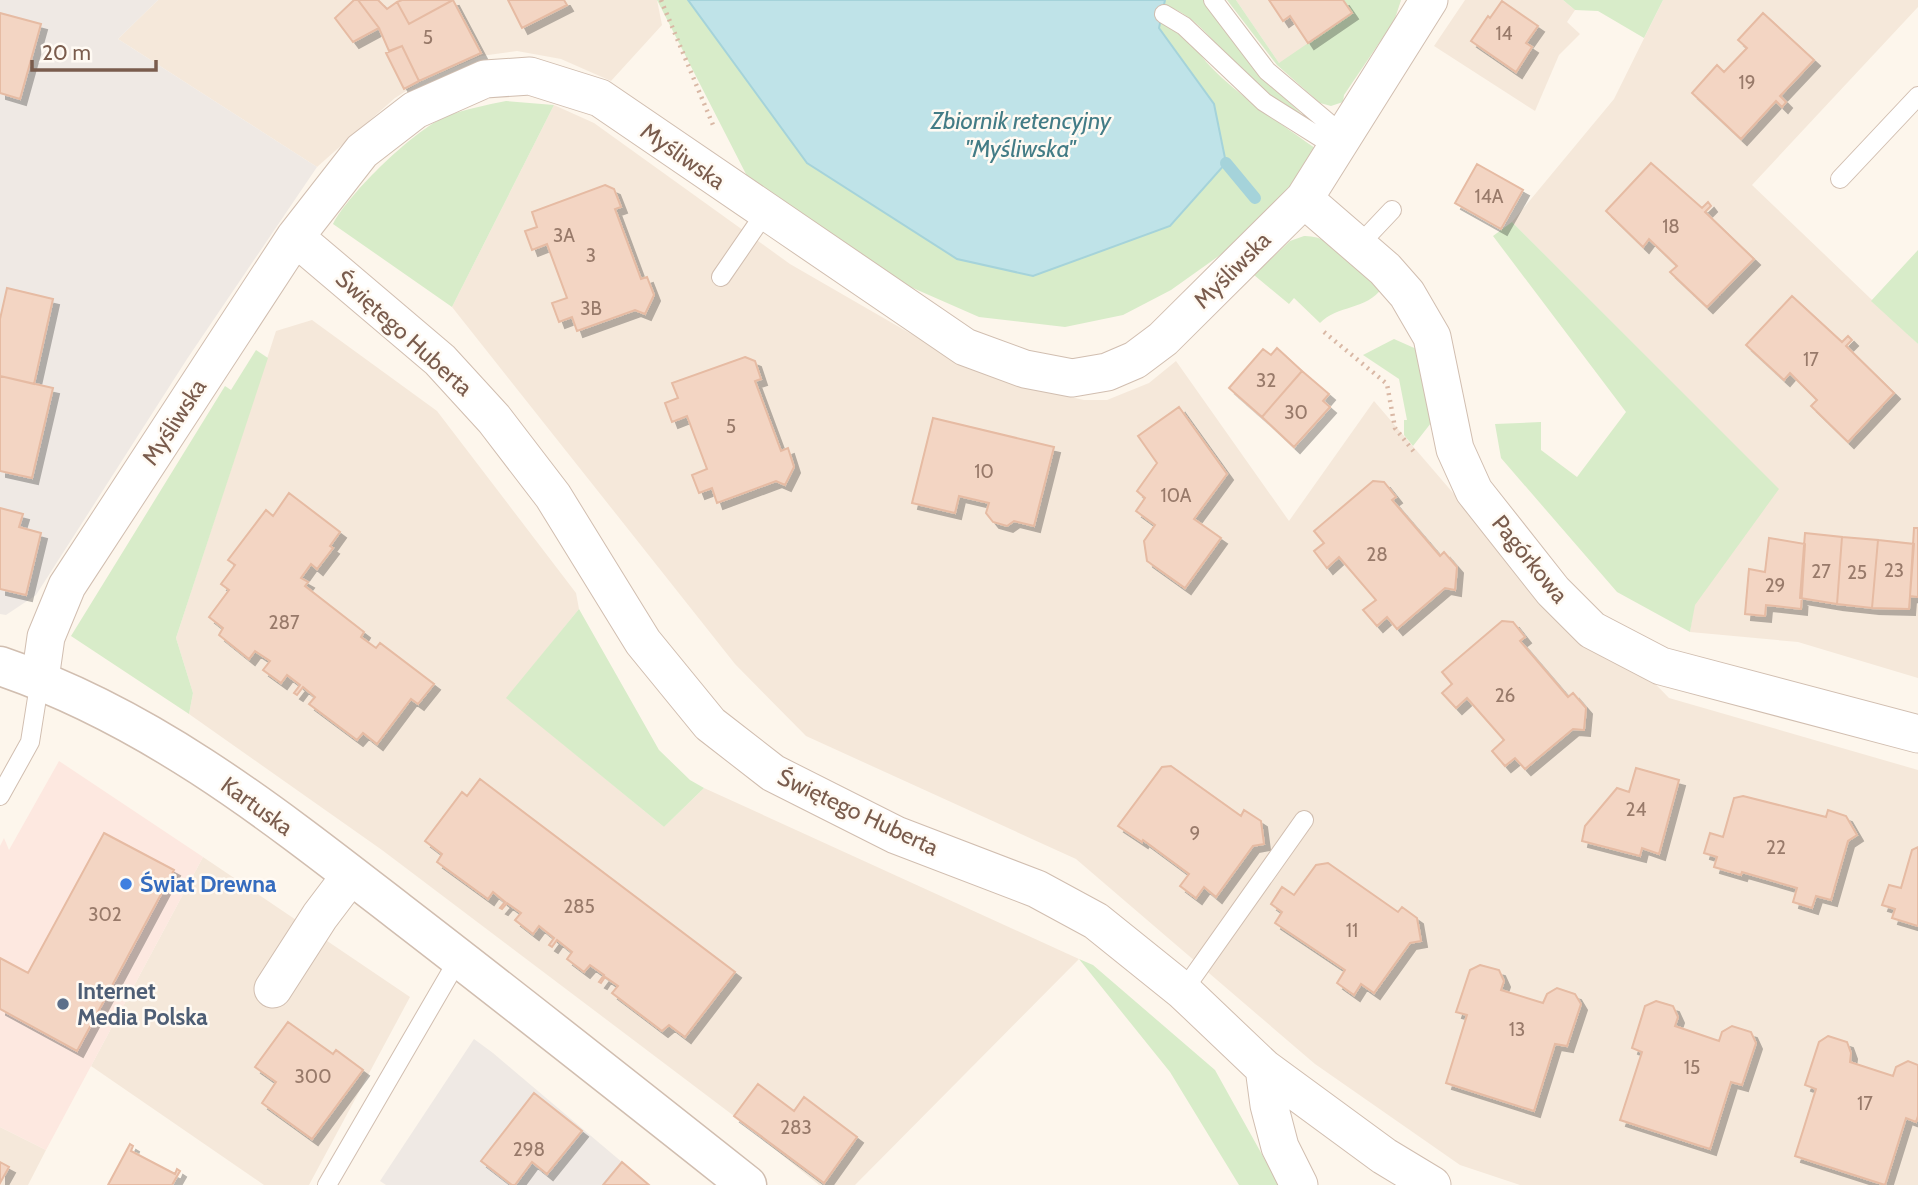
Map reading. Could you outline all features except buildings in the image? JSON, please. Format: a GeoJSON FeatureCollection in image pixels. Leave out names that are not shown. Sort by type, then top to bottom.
{"type":"FeatureCollection","features":[{"type":"Feature","properties":{"kind":"street","name":"Myśliwska"},"geometry":{"type":"LineString","coordinates":[[40,679],[46,637],[67,586],[295,237],[362,151],[415,110],[485,79],[530,76],[600,98],[965,347],[1025,369],[1072,378],[1107,372],[1135,360],[1154,346],[1304,199],[1429,0]]}},
{"type":"Feature","properties":{"kind":"street","name":"Pagórkowa"},"geometry":{"type":"LineString","coordinates":[[1304,199],[1385,269],[1407,294],[1432,337],[1455,449],[1474,491],[1553,591],[1592,630],[1661,666],[1918,734]]}},
{"type":"Feature","properties":{"kind":"street","name":"Świętego Huberta"},"geometry":{"type":"LineString","coordinates":[[295,237],[440,360],[494,419],[553,496],[643,642],[710,724],[773,773],[897,835],[1037,889],[1096,921],[1183,991],[1264,1068],[1384,1156],[1433,1185]]}},
{"type":"Feature","properties":{"kind":"street","name":"Kartuska"},"geometry":{"type":"LineString","coordinates":[[0,666],[40,679],[99,706],[161,739],[240,792],[459,958],[747,1185]]}},
{"type":"Feature","properties":{"kind":"street"},"geometry":{"type":"LineString","coordinates":[[273,989],[320,916],[351,875]]}},
{"type":"Feature","properties":{"kind":"street"},"geometry":{"type":"LineString","coordinates":[[1264,1068],[1269,1105],[1280,1147],[1299,1185]]}},
{"type":"Feature","properties":{"kind":"lane"},"geometry":{"type":"LineString","coordinates":[[1213,0],[1267,71],[1331,125],[1342,141]]}},
{"type":"Feature","properties":{"kind":"lane"},"geometry":{"type":"LineString","coordinates":[[1164,14],[1184,26],[1264,102],[1342,141]]}},
{"type":"Feature","properties":{"kind":"lane"},"geometry":{"type":"LineString","coordinates":[[1840,179],[1918,96]]}},
{"type":"Feature","properties":{"kind":"lane"},"geometry":{"type":"LineString","coordinates":[[1358,246],[1392,210]]}},
{"type":"Feature","properties":{"kind":"lane"},"geometry":{"type":"LineString","coordinates":[[721,277],[765,212]]}},
{"type":"Feature","properties":{"kind":"lane"},"geometry":{"type":"LineString","coordinates":[[0,796],[30,742],[40,679]]}},
{"type":"Feature","properties":{"kind":"lane"},"geometry":{"type":"LineString","coordinates":[[1183,991],[1304,820]]}},
{"type":"Feature","properties":{"kind":"lane"},"geometry":{"type":"LineString","coordinates":[[327,1185],[459,958]]}},
{"type":"Feature","properties":{"kind":"path"},"geometry":{"type":"LineString","coordinates":[[661,0],[717,135]]}},
{"type":"Feature","properties":{"kind":"shaded area"},"geometry":{"type":"Polygon","coordinates":[[[0,0],[158,0],[118,39],[317,167],[187,359],[36,595],[6,615],[0,614],[0,0]]]}},
{"type":"Feature","properties":{"kind":"shaded area"},"geometry":{"type":"Polygon","coordinates":[[[158,0],[657,0],[662,25],[611,81],[561,59],[517,51],[481,56],[420,82],[395,98],[317,167],[118,39],[158,0]]]}},
{"type":"Feature","properties":{"kind":"shaded area"},"geometry":{"type":"Polygon","coordinates":[[[1236,0],[1401,0],[1394,21],[1279,63],[1236,0]]]}},
{"type":"Feature","properties":{"kind":"shaded area"},"geometry":{"type":"Polygon","coordinates":[[[1465,0],[1563,0],[1575,10],[1567,22],[1580,34],[1559,55],[1535,111],[1434,46],[1465,0]]]}},
{"type":"Feature","properties":{"kind":"shaded area"},"geometry":{"type":"Polygon","coordinates":[[[1663,0],[1918,0],[1918,7],[1752,185],[1918,344],[1918,678],[1798,642],[1690,632],[1694,605],[1778,489],[1512,222],[1614,99],[1663,0]]]}},
{"type":"Feature","properties":{"kind":"shaded area"},"geometry":{"type":"Polygon","coordinates":[[[554,105],[594,123],[790,264],[932,346],[1021,386],[1084,400],[1107,400],[1149,383],[1176,361],[1289,521],[1374,401],[1570,629],[1637,665],[1669,698],[1918,770],[1918,1185],[1520,1185],[1460,1165],[1315,1064],[1076,859],[806,736],[735,664],[452,307],[554,105]]]}},
{"type":"Feature","properties":{"kind":"shaded area"},"geometry":{"type":"Polygon","coordinates":[[[312,320],[437,411],[576,593],[579,609],[507,698],[664,827],[704,788],[1079,959],[855,1185],[819,1185],[734,1116],[382,850],[189,714],[193,693],[176,638],[276,331],[312,320]]]}},
{"type":"Feature","properties":{"kind":"shaded area"},"geometry":{"type":"Polygon","coordinates":[[[59,761],[203,857],[46,1150],[0,1127],[0,846],[4,838],[9,850],[59,761]]]}},
{"type":"Feature","properties":{"kind":"shaded area"},"geometry":{"type":"Polygon","coordinates":[[[203,857],[410,997],[309,1185],[264,1185],[91,1066],[203,857]]]}},
{"type":"Feature","properties":{"kind":"shaded area"},"geometry":{"type":"Polygon","coordinates":[[[474,1039],[649,1185],[386,1185],[380,1181],[474,1039]]]}},
{"type":"Feature","properties":{"kind":"shaded area"},"geometry":{"type":"Polygon","coordinates":[[[0,1127],[46,1150],[28,1185],[0,1185],[0,1127]]]}},
{"type":"Feature","properties":{"kind":"green space"},"geometry":{"type":"Polygon","coordinates":[[[657,0],[688,0],[807,163],[957,259],[1033,276],[1170,226],[1214,104],[1159,28],[1161,19],[1193,40],[1199,53],[1227,83],[1315,148],[1291,185],[1256,223],[1223,253],[1171,290],[1123,315],[1065,327],[979,317],[881,274],[748,178],[657,0]]]}},
{"type":"Feature","properties":{"kind":"green space"},"geometry":{"type":"Polygon","coordinates":[[[1165,0],[1204,0],[1266,81],[1306,118],[1251,81],[1200,27],[1176,10],[1164,6],[1165,0]]]}},
{"type":"Feature","properties":{"kind":"green space"},"geometry":{"type":"Polygon","coordinates":[[[1227,0],[1236,0],[1279,63],[1352,13],[1343,0],[1401,0],[1394,21],[1344,95],[1343,102],[1331,106],[1320,103],[1277,65],[1227,0]]]}},
{"type":"Feature","properties":{"kind":"green space"},"geometry":{"type":"Polygon","coordinates":[[[1563,0],[1663,0],[1644,38],[1598,11],[1575,10],[1563,0]]]}},
{"type":"Feature","properties":{"kind":"green space"},"geometry":{"type":"Polygon","coordinates":[[[506,101],[554,105],[452,307],[333,224],[353,196],[384,163],[418,134],[447,116],[506,101]]]}},
{"type":"Feature","properties":{"kind":"green space"},"geometry":{"type":"Polygon","coordinates":[[[1512,222],[1779,489],[1695,605],[1690,632],[1617,592],[1501,458],[1495,424],[1541,422],[1541,450],[1577,477],[1626,412],[1493,236],[1512,222]]]}},
{"type":"Feature","properties":{"kind":"green space"},"geometry":{"type":"Polygon","coordinates":[[[1304,236],[1315,237],[1337,247],[1382,288],[1368,300],[1335,313],[1320,323],[1294,298],[1289,304],[1254,275],[1290,241],[1304,236]]]}},
{"type":"Feature","properties":{"kind":"green space"},"geometry":{"type":"Polygon","coordinates":[[[1918,250],[1918,344],[1871,301],[1918,250]]]}},
{"type":"Feature","properties":{"kind":"green space"},"geometry":{"type":"Polygon","coordinates":[[[1394,339],[1421,351],[1431,423],[1413,446],[1404,435],[1404,420],[1407,420],[1399,379],[1363,355],[1394,339]]]}},
{"type":"Feature","properties":{"kind":"green space"},"geometry":{"type":"Polygon","coordinates":[[[256,350],[268,358],[176,638],[193,693],[189,714],[71,636],[225,386],[231,390],[256,350]]]}},
{"type":"Feature","properties":{"kind":"green space"},"geometry":{"type":"Polygon","coordinates":[[[579,609],[659,750],[690,780],[704,788],[664,827],[506,698],[579,609]]]}},
{"type":"Feature","properties":{"kind":"green space"},"geometry":{"type":"Polygon","coordinates":[[[1079,959],[1093,965],[1215,1070],[1279,1185],[1239,1185],[1170,1072],[1079,959]]]}},
{"type":"Feature","properties":{"kind":"water","name":"Zbiornik retencyjny \"Myśliwska\""},"geometry":{"type":"Polygon","coordinates":[[[688,0],[1165,0],[1159,28],[1214,104],[1226,163],[1170,226],[1033,276],[957,259],[807,163],[688,0]]]}},
{"type":"Feature","properties":{"kind":"waterway"},"geometry":{"type":"LineString","coordinates":[[1226,163],[1255,198]]}},
{"type":"Feature","properties":{"kind":"place","name":"Świat Drewna"},"geometry":{"type":"Point","coordinates":[126,884]}},
{"type":"Feature","properties":{"kind":"place","name":"Internet Media Polska"},"geometry":{"type":"Point","coordinates":[63,1004]}}]}
